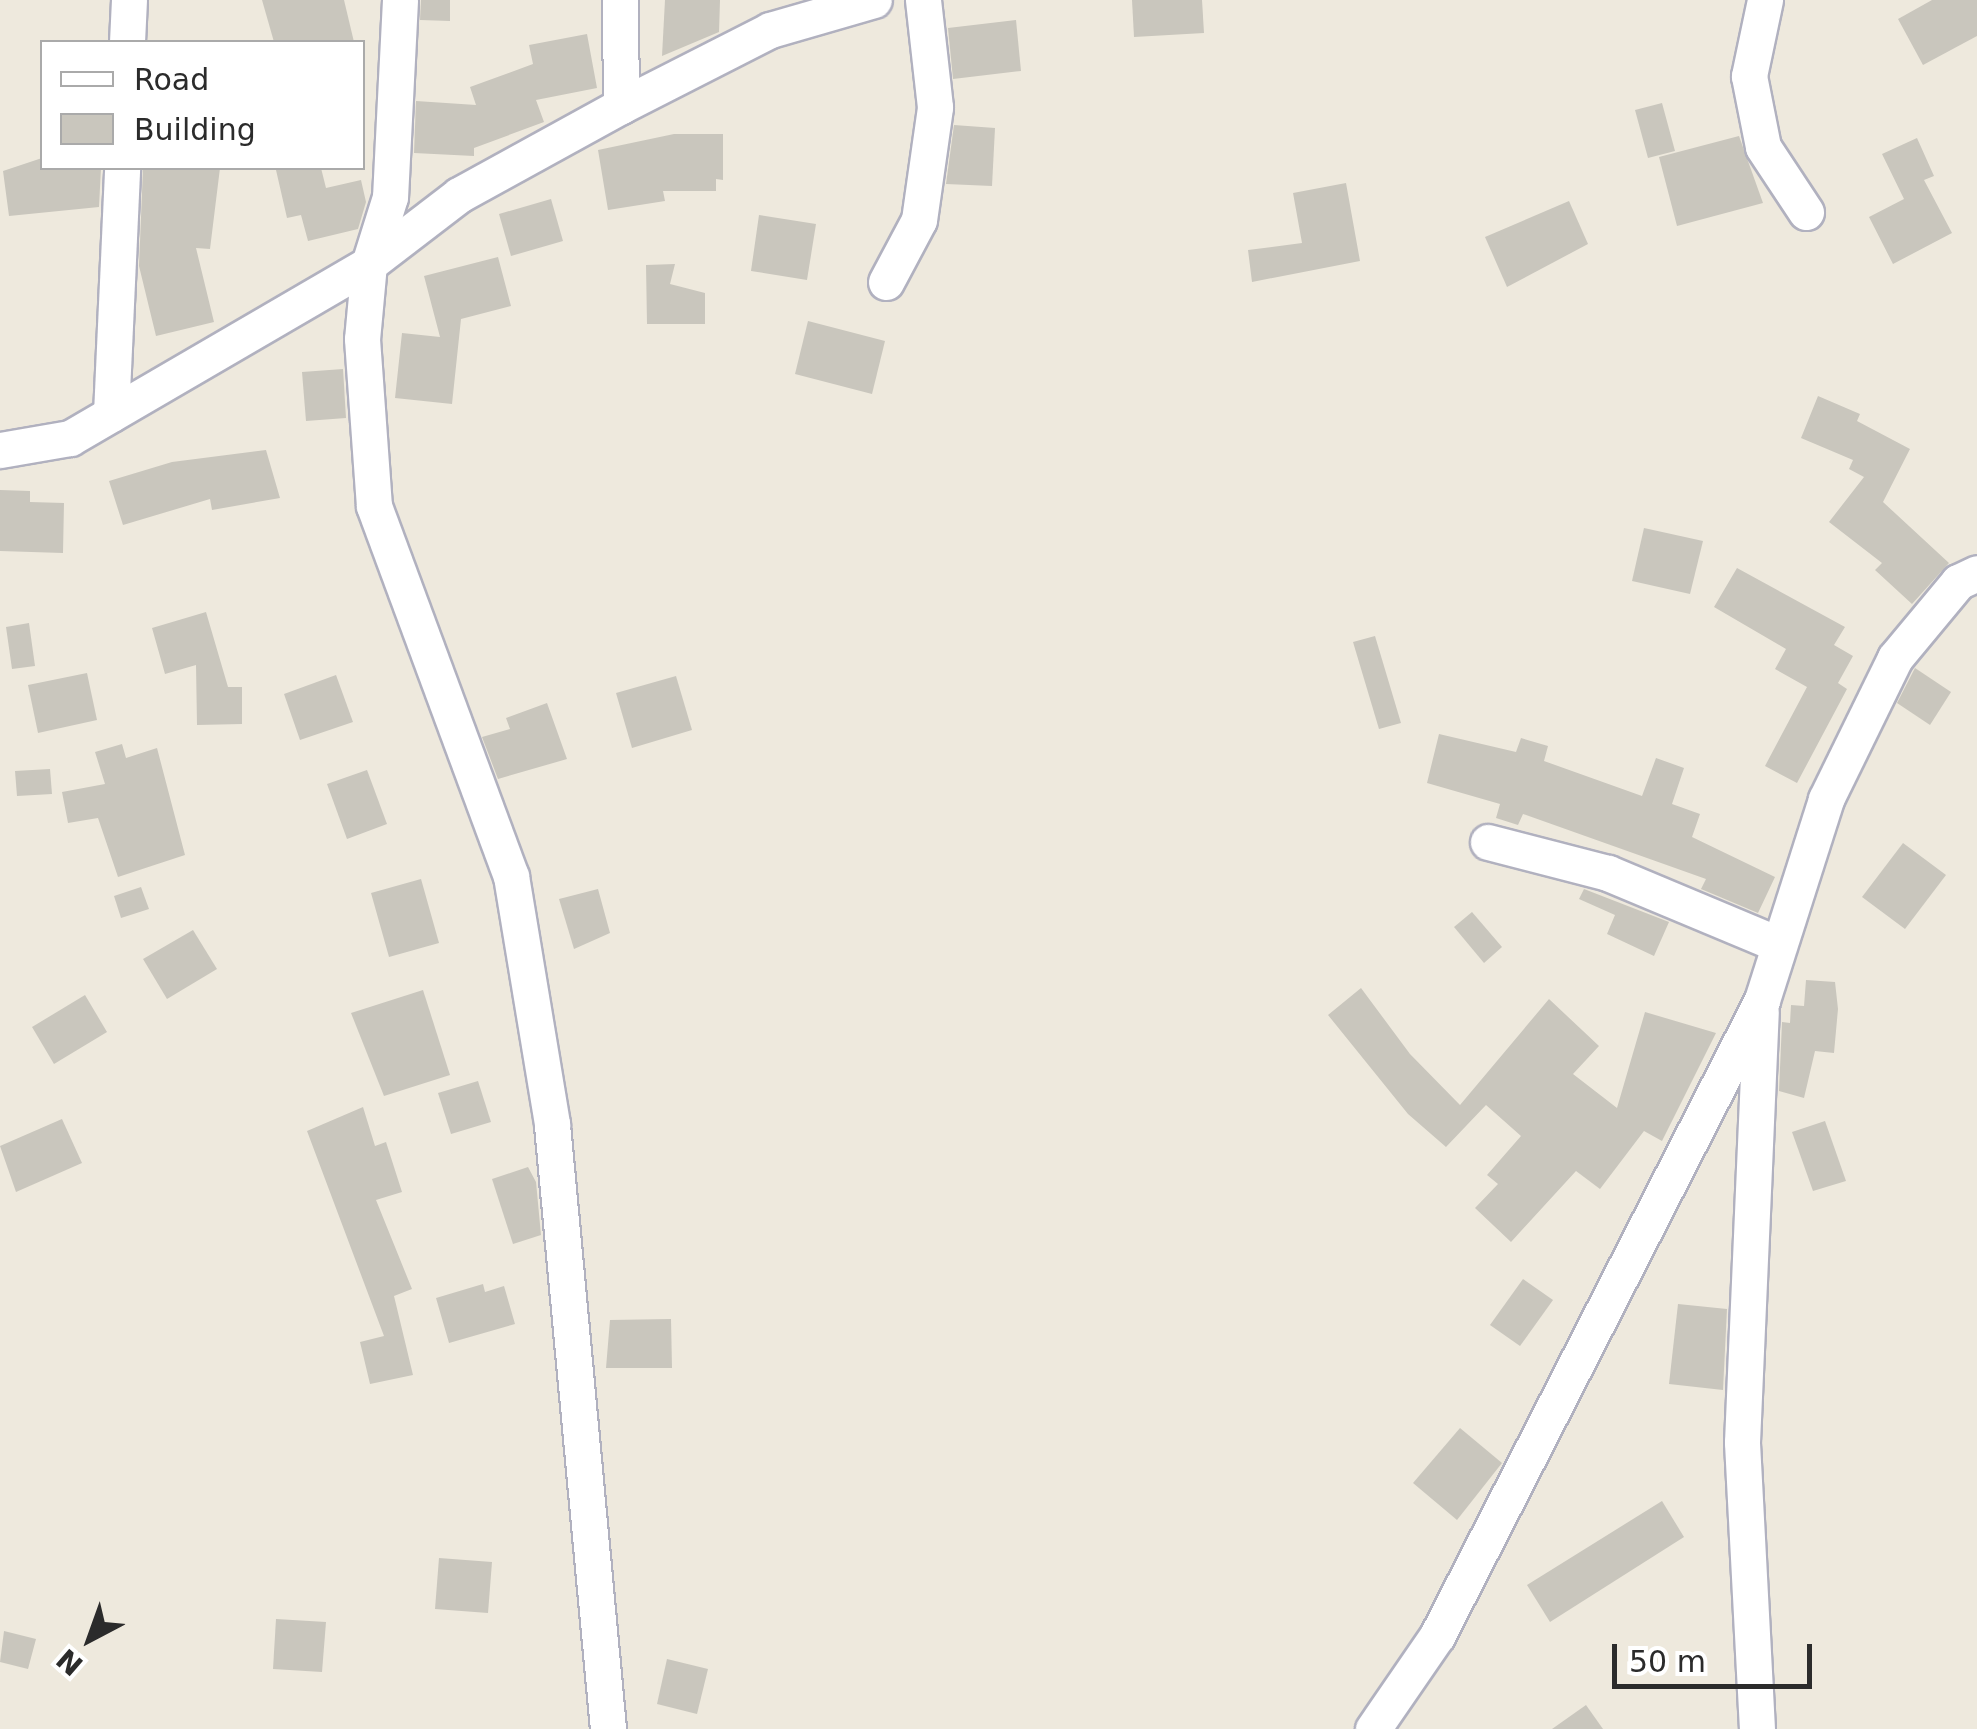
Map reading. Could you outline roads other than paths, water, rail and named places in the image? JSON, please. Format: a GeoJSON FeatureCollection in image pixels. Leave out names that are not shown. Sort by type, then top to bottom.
{"type":"FeatureCollection","features":[{"type":"Feature","properties":{"kind":"street"},"geometry":{"type":"LineString","coordinates":[[128,40],[129,0]]}},
{"type":"Feature","properties":{"kind":"street"},"geometry":{"type":"LineString","coordinates":[[400,0],[390,198],[369,264],[362,339],[374,506],[511,876],[549,1106],[608,1729]]}},
{"type":"Feature","properties":{"kind":"street"},"geometry":{"type":"LineString","coordinates":[[620,0],[621,106]]}},
{"type":"Feature","properties":{"kind":"street"},"geometry":{"type":"LineString","coordinates":[[0,450],[70,438],[369,264],[460,195],[621,106],[770,30],[874,0]]}},
{"type":"Feature","properties":{"kind":"street"},"geometry":{"type":"LineString","coordinates":[[886,282],[919,220],[935,108],[924,0]]}},
{"type":"Feature","properties":{"kind":"street"},"geometry":{"type":"LineString","coordinates":[[1765,0],[1749,76],[1764,147],[1806,212]]}},
{"type":"Feature","properties":{"kind":"street"},"geometry":{"type":"LineString","coordinates":[[111,414],[122,170]]}},
{"type":"Feature","properties":{"kind":"street"},"geometry":{"type":"LineString","coordinates":[[1757,1729],[1742,1442],[1762,1000],[1774,943],[1826,799],[1895,658],[1958,582],[1977,574]]}},
{"type":"Feature","properties":{"kind":"street"},"geometry":{"type":"LineString","coordinates":[[1488,842],[1608,873],[1774,943]]}},
{"type":"Feature","properties":{"kind":"street"},"geometry":{"type":"LineString","coordinates":[[1374,1729],[1436,1636],[1762,1000]]}}]}
